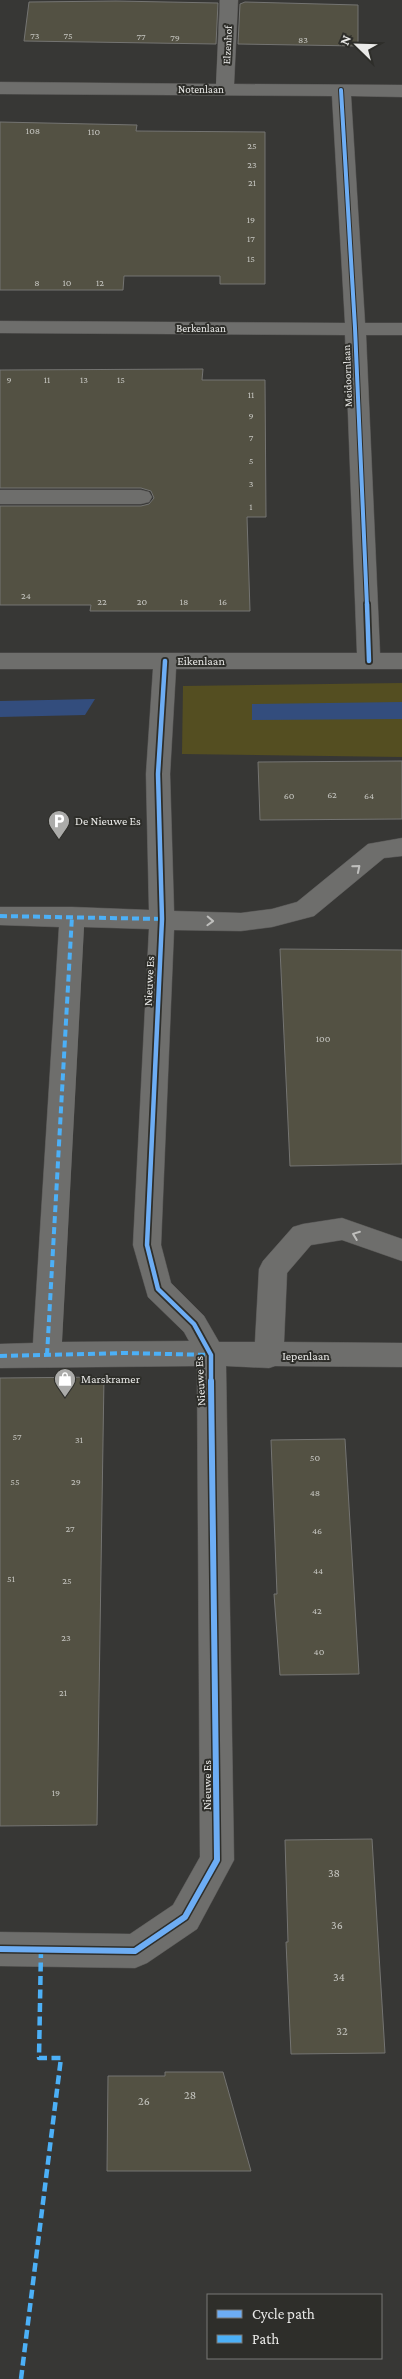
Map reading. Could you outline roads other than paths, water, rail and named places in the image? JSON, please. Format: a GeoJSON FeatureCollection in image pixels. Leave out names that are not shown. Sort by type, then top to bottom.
{"type":"FeatureCollection","features":[{"type":"Feature","properties":{"kind":"street","name":"Elzenhof"},"geometry":{"type":"LineString","coordinates":[[225,89],[229,0]]}},
{"type":"Feature","properties":{"kind":"street","name":"Notenlaan"},"geometry":{"type":"LineString","coordinates":[[0,88],[402,91]]}},
{"type":"Feature","properties":{"kind":"street","name":"Meidoornlaan"},"geometry":{"type":"LineString","coordinates":[[341,90],[355,328],[369,661]]}},
{"type":"Feature","properties":{"kind":"street","name":"Berkenlaan"},"geometry":{"type":"LineString","coordinates":[[0,326],[402,329]]}},
{"type":"Feature","properties":{"kind":"street"},"geometry":{"type":"LineString","coordinates":[[0,497],[141,497]]}},
{"type":"Feature","properties":{"kind":"street","name":"Eikenlaan"},"geometry":{"type":"LineString","coordinates":[[0,661],[402,661]]}},
{"type":"Feature","properties":{"kind":"street","name":"Nieuwe Es"},"geometry":{"type":"LineString","coordinates":[[0,1949],[135,1951],[185,1917],[217,1860],[211,1355],[194,1324],[158,1289],[147,1245],[162,919],[158,774],[165,661]]}},
{"type":"Feature","properties":{"kind":"street"},"geometry":{"type":"LineString","coordinates":[[0,916],[72,916],[241,922],[272,918],[305,909],[377,850],[402,847]]}},
{"type":"Feature","properties":{"kind":"street"},"geometry":{"type":"LineString","coordinates":[[48,1355],[72,916]]}},
{"type":"Feature","properties":{"kind":"street"},"geometry":{"type":"LineString","coordinates":[[269,1356],[273,1269],[303,1235],[342,1229],[402,1250]]}},
{"type":"Feature","properties":{"kind":"street","name":"Nieuwe Es"},"geometry":{"type":"LineString","coordinates":[[0,1356],[211,1355]]}},
{"type":"Feature","properties":{"kind":"street","name":"Iepenlaan"},"geometry":{"type":"LineString","coordinates":[[211,1355],[402,1355]]}},
{"type":"Feature","properties":{"kind":"water"},"geometry":{"type":"Polygon","coordinates":[[[95,699],[85,715],[0,717],[0,701],[95,699]]]}},
{"type":"Feature","properties":{"kind":"water"},"geometry":{"type":"Polygon","coordinates":[[[402,702],[402,719],[252,720],[252,704],[402,702]]]}},
{"type":"Feature","properties":{"kind":"place","name":"De Nieuwe Es"},"geometry":{"type":"Point","coordinates":[59,840]}},
{"type":"Feature","properties":{"kind":"place","name":"Marskramer"},"geometry":{"type":"Point","coordinates":[65,1398]}}]}
